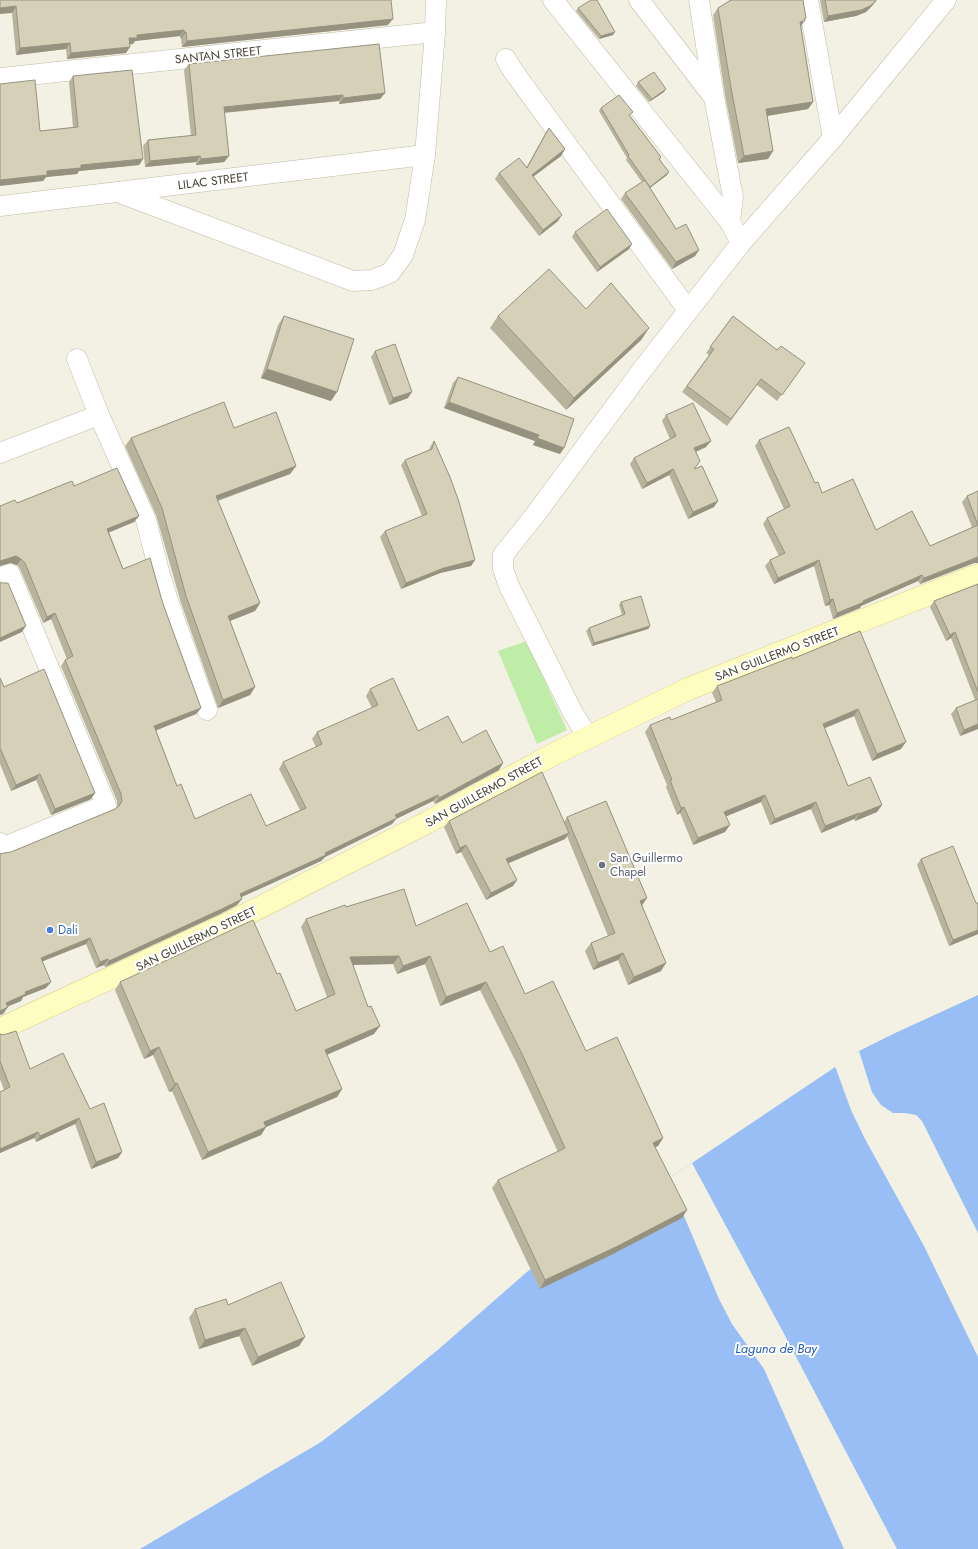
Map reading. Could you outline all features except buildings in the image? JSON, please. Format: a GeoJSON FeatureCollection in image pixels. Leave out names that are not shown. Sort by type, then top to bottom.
{"type":"FeatureCollection","features":[{"type":"Feature","properties":{"kind":"main road","name":"SAN GUILLERMO STREET"},"geometry":{"type":"LineString","coordinates":[[0,1029],[225,925],[428,822],[556,753],[688,689],[978,576]]}},
{"type":"Feature","properties":{"kind":"street"},"geometry":{"type":"LineString","coordinates":[[120,193],[353,281],[372,280],[390,273],[403,254],[415,220],[425,155],[435,32],[436,0]]}},
{"type":"Feature","properties":{"kind":"street"},"geometry":{"type":"LineString","coordinates":[[553,0],[730,222],[741,243]]}},
{"type":"Feature","properties":{"kind":"street"},"geometry":{"type":"LineString","coordinates":[[639,0],[714,97]]}},
{"type":"Feature","properties":{"kind":"street"},"geometry":{"type":"LineString","coordinates":[[699,0],[714,97],[733,197],[730,222]]}},
{"type":"Feature","properties":{"kind":"street"},"geometry":{"type":"LineString","coordinates":[[808,0],[833,138]]}},
{"type":"Feature","properties":{"kind":"street"},"geometry":{"type":"LineString","coordinates":[[588,737],[573,713],[509,586],[503,569],[503,555],[688,310],[741,243],[833,138],[946,0]]}},
{"type":"Feature","properties":{"kind":"street","name":"SANTAN STREET"},"geometry":{"type":"LineString","coordinates":[[0,78],[435,32]]}},
{"type":"Feature","properties":{"kind":"street"},"geometry":{"type":"LineString","coordinates":[[506,59],[688,310]]}},
{"type":"Feature","properties":{"kind":"street","name":"LILAC STREET"},"geometry":{"type":"LineString","coordinates":[[0,206],[120,193],[425,155]]}},
{"type":"Feature","properties":{"kind":"street"},"geometry":{"type":"LineString","coordinates":[[77,359],[99,415],[146,520],[166,594],[207,710]]}},
{"type":"Feature","properties":{"kind":"street"},"geometry":{"type":"LineString","coordinates":[[0,453],[99,415]]}},
{"type":"Feature","properties":{"kind":"street"},"geometry":{"type":"LineString","coordinates":[[0,578],[10,574],[106,805],[2,848],[0,843]]}},
{"type":"Feature","properties":{"kind":"green space"},"geometry":{"type":"Polygon","coordinates":[[[527,641],[567,730],[537,744],[498,651],[527,641]]]}},
{"type":"Feature","properties":{"kind":"water","name":"Laguna de Bay"},"geometry":{"type":"Polygon","coordinates":[[[978,995],[978,1549],[140,1549],[321,1442],[385,1393],[440,1348],[551,1251],[692,1163],[859,1051],[978,995]]]}},
{"type":"Feature","properties":{"kind":"pier"},"geometry":{"type":"Polygon","coordinates":[[[859,1051],[872,1092],[881,1105],[893,1113],[916,1115],[922,1121],[978,1233],[978,1357],[924,1246],[865,1139],[851,1110],[835,1066],[859,1051]]]}},
{"type":"Feature","properties":{"kind":"pier"},"geometry":{"type":"Polygon","coordinates":[[[692,1163],[897,1549],[844,1549],[764,1369],[732,1324],[719,1299],[668,1178],[692,1163]]]}},
{"type":"Feature","properties":{"kind":"place","name":"San Guillermo Chapel"},"geometry":{"type":"Point","coordinates":[602,865]}},
{"type":"Feature","properties":{"kind":"place","name":"Dali"},"geometry":{"type":"Point","coordinates":[50,930]}}]}
